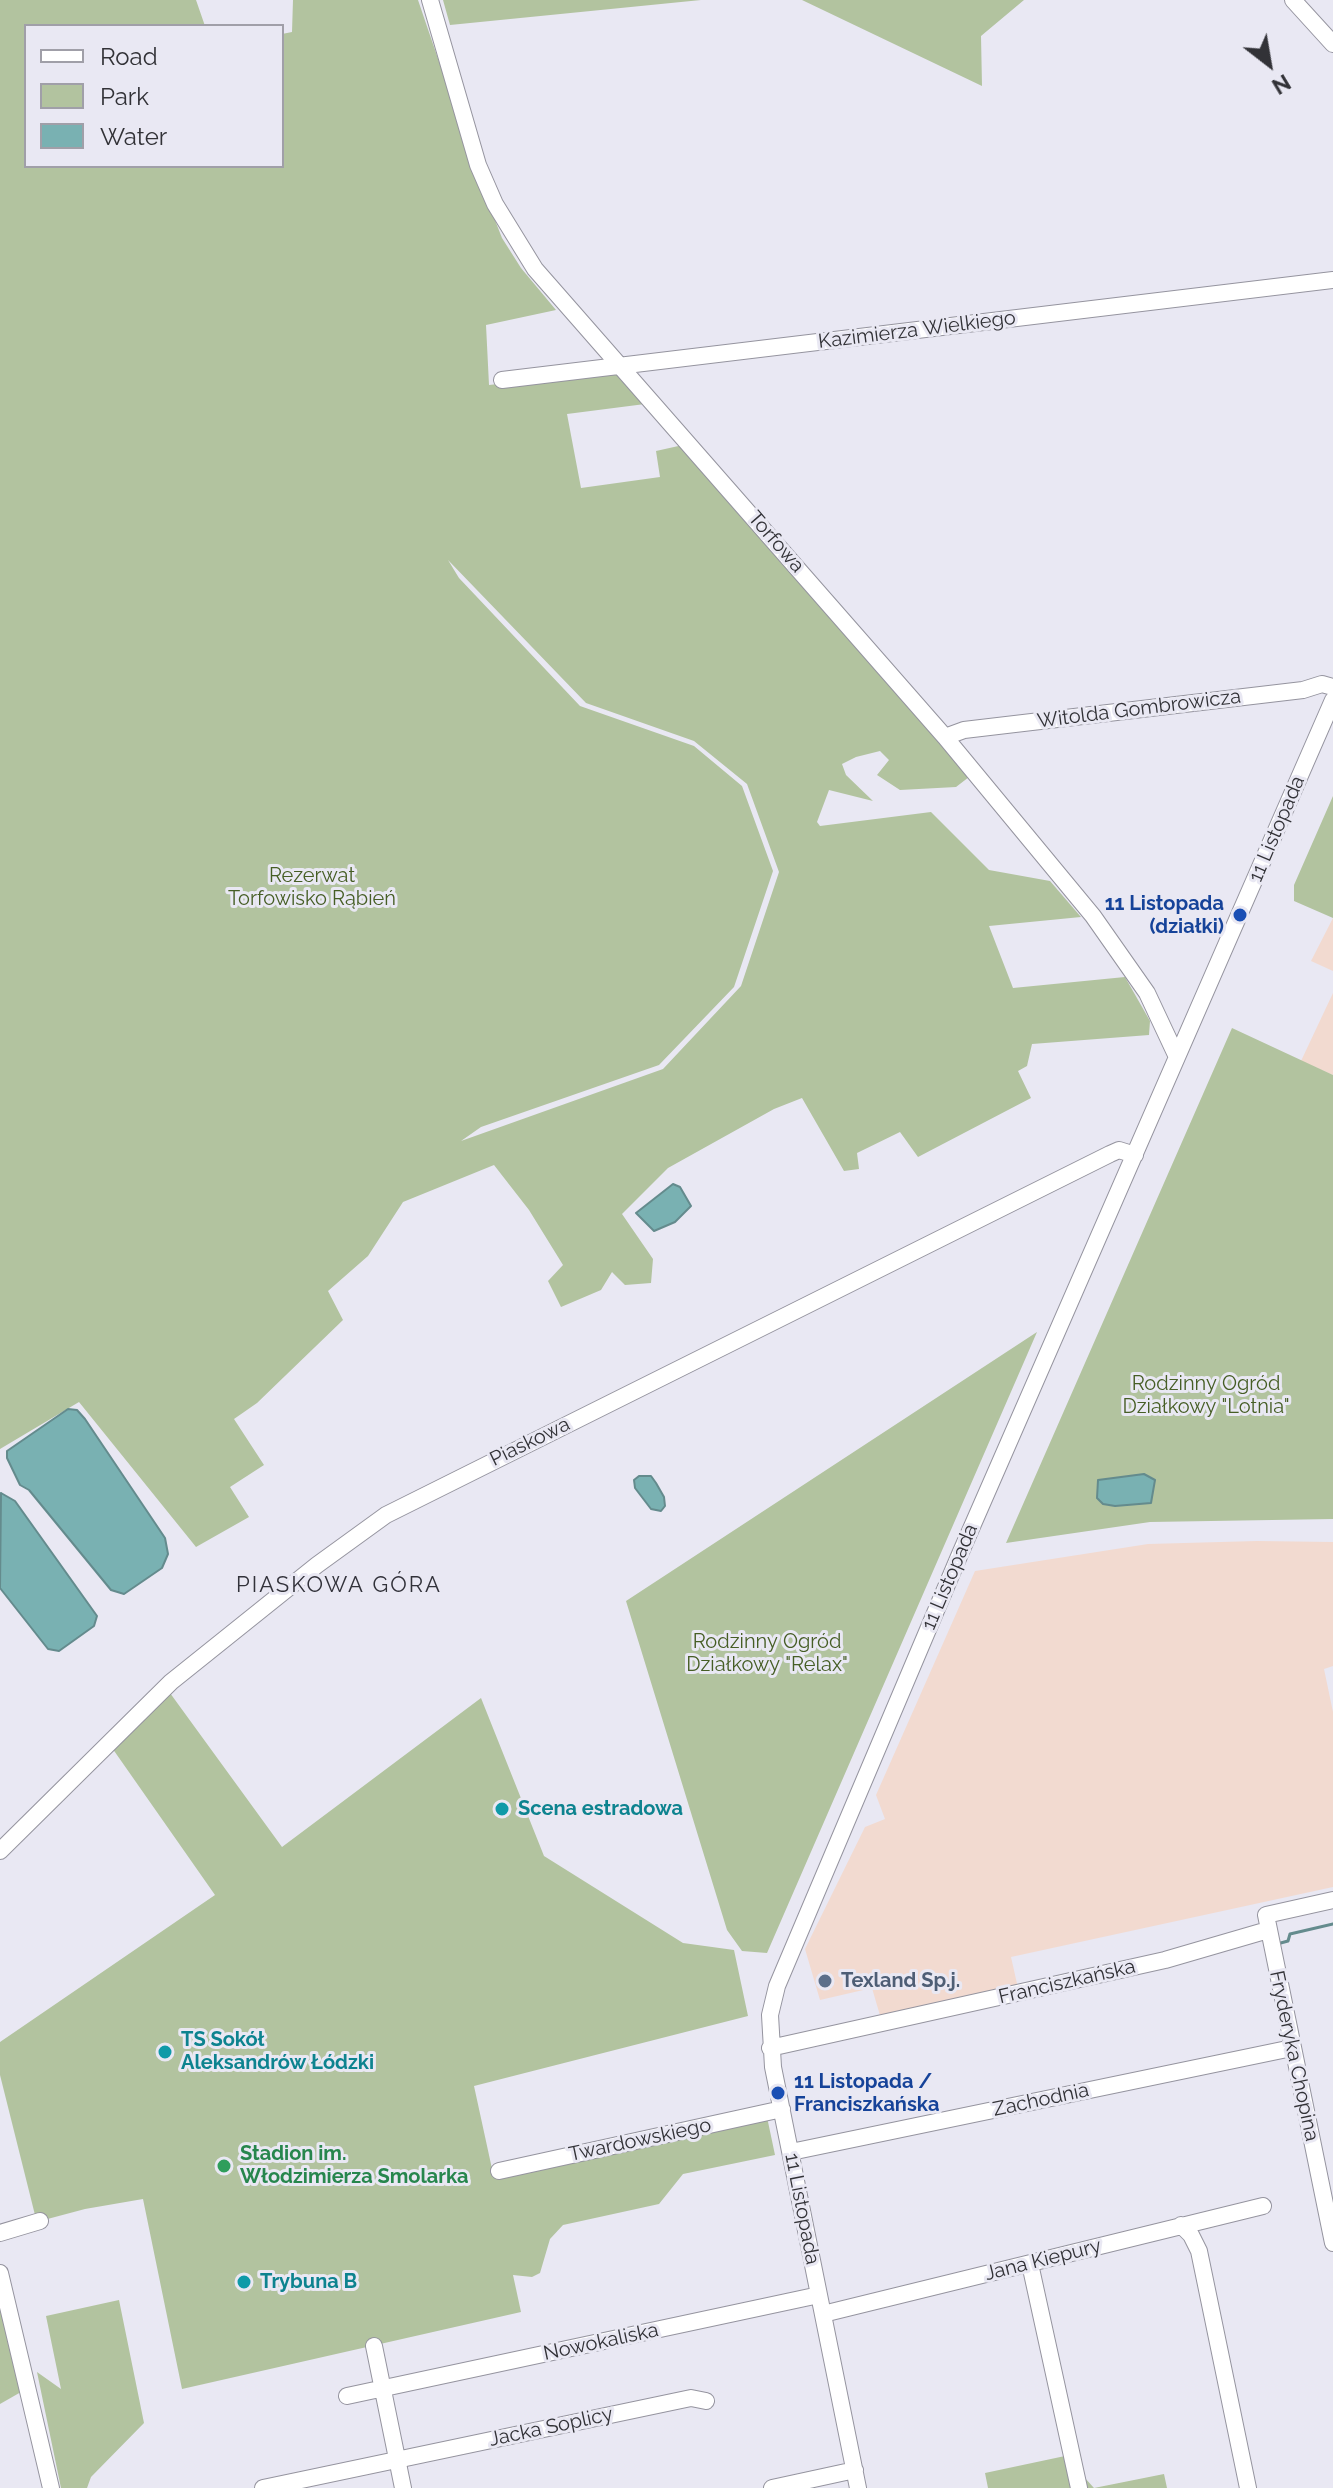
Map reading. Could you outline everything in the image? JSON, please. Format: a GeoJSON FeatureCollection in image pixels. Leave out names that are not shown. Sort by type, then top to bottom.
{"type":"FeatureCollection","features":[{"type":"Feature","properties":{"kind":"street","name":"Torfowa"},"geometry":{"type":"LineString","coordinates":[[430,0],[470,139],[495,204],[535,269],[945,737],[1119,951],[1147,993],[1177,1057]]}},
{"type":"Feature","properties":{"kind":"street"},"geometry":{"type":"LineString","coordinates":[[1293,0],[1333,44]]}},
{"type":"Feature","properties":{"kind":"street","name":"Kazimierza Wielkiego"},"geometry":{"type":"LineString","coordinates":[[502,380],[1333,280]]}},
{"type":"Feature","properties":{"kind":"street","name":"Witolda Gombrowicza"},"geometry":{"type":"LineString","coordinates":[[945,737],[964,730],[1303,690],[1322,684],[1333,687]]}},
{"type":"Feature","properties":{"kind":"street","name":"11 Listopada"},"geometry":{"type":"LineString","coordinates":[[858,2488],[770,2048],[770,2015],[785,1961],[1333,700]]}},
{"type":"Feature","properties":{"kind":"street","name":"Piaskowa"},"geometry":{"type":"LineString","coordinates":[[0,1851],[161,1691],[317,1565],[386,1515],[1110,1154],[1119,1150],[1135,1155]]}},
{"type":"Feature","properties":{"kind":"street","name":"Franciszkańska"},"geometry":{"type":"LineString","coordinates":[[770,2048],[1165,1960],[1333,1900]]}},
{"type":"Feature","properties":{"kind":"street","name":"Fryderyka Chopina"},"geometry":{"type":"LineString","coordinates":[[1267,1923],[1333,2243]]}},
{"type":"Feature","properties":{"kind":"street","name":"Zachodnia"},"geometry":{"type":"LineString","coordinates":[[791,2152],[1292,2048]]}},
{"type":"Feature","properties":{"kind":"street","name":"Twardowskiego"},"geometry":{"type":"LineString","coordinates":[[499,2171],[782,2109]]}},
{"type":"Feature","properties":{"kind":"street","name":"Jana Kiepury"},"geometry":{"type":"LineString","coordinates":[[823,2314],[1263,2206]]}},
{"type":"Feature","properties":{"kind":"street"},"geometry":{"type":"LineString","coordinates":[[0,2233],[40,2221]]}},
{"type":"Feature","properties":{"kind":"street"},"geometry":{"type":"LineString","coordinates":[[1181,2225],[1191,2235],[1199,2251],[1248,2488]]}},
{"type":"Feature","properties":{"kind":"street"},"geometry":{"type":"LineString","coordinates":[[1030,2264],[1079,2488]]}},
{"type":"Feature","properties":{"kind":"street"},"geometry":{"type":"LineString","coordinates":[[0,2273],[51,2488]]}},
{"type":"Feature","properties":{"kind":"street","name":"Nowokaliska"},"geometry":{"type":"LineString","coordinates":[[347,2396],[819,2295]]}},
{"type":"Feature","properties":{"kind":"street"},"geometry":{"type":"LineString","coordinates":[[374,2346],[403,2488]]}},
{"type":"Feature","properties":{"kind":"street","name":"Jacka Soplicy"},"geometry":{"type":"LineString","coordinates":[[263,2488],[691,2398],[706,2401]]}},
{"type":"Feature","properties":{"kind":"street"},"geometry":{"type":"LineString","coordinates":[[772,2488],[855,2470]]}},
{"type":"Feature","properties":{"kind":"shaded area"},"geometry":{"type":"Polygon","coordinates":[[[1333,918],[1333,971],[1311,961],[1333,918]]]}},
{"type":"Feature","properties":{"kind":"shaded area"},"geometry":{"type":"Polygon","coordinates":[[[1333,993],[1333,1075],[1301,1061],[1333,993]]]}},
{"type":"Feature","properties":{"kind":"shaded area"},"geometry":{"type":"Polygon","coordinates":[[[1333,1542],[1333,1666],[1324,1669],[1333,1712],[1333,1887],[1011,1957],[1018,1988],[881,2019],[872,1988],[820,2000],[805,1949],[865,1827],[885,1819],[876,1795],[975,1571],[1148,1544],[1333,1542]]]}},
{"type":"Feature","properties":{"kind":"green space","name":"Rezerwat Torfowisko Rąbień"},"geometry":{"type":"Polygon","coordinates":[[[0,0],[196,0],[204,24],[24,24],[24,168],[284,168],[284,34],[292,32],[293,0],[418,0],[502,238],[521,268],[556,310],[486,325],[489,385],[613,371],[645,404],[567,414],[581,488],[660,477],[656,451],[683,445],[969,777],[956,787],[900,790],[877,775],[889,760],[880,751],[856,757],[842,764],[846,775],[873,801],[829,790],[817,822],[820,826],[931,812],[989,870],[1050,881],[1081,917],[989,926],[1013,988],[1125,977],[1150,1021],[1149,1035],[1032,1044],[1027,1066],[1018,1071],[1031,1098],[918,1157],[900,1132],[857,1153],[859,1169],[844,1171],[802,1098],[774,1109],[668,1168],[622,1214],[653,1259],[651,1283],[625,1285],[612,1272],[601,1290],[561,1307],[548,1281],[563,1265],[529,1210],[494,1165],[403,1202],[368,1256],[328,1291],[343,1320],[257,1403],[234,1419],[264,1465],[230,1487],[249,1517],[196,1547],[79,1402],[0,1449],[0,0]],[[448,560],[459,578],[580,706],[694,746],[742,786],[773,871],[734,987],[659,1065],[481,1127],[461,1141],[663,1069],[741,986],[779,872],[747,784],[694,741],[586,703],[448,560]]]}},
{"type":"Feature","properties":{"kind":"green space"},"geometry":{"type":"Polygon","coordinates":[[[443,0],[701,0],[450,25],[443,0]]]}},
{"type":"Feature","properties":{"kind":"green space"},"geometry":{"type":"Polygon","coordinates":[[[802,0],[1024,0],[981,36],[982,86],[802,0]]]}},
{"type":"Feature","properties":{"kind":"green space"},"geometry":{"type":"Polygon","coordinates":[[[1333,796],[1333,918],[1294,901],[1294,885],[1333,796]]]}},
{"type":"Feature","properties":{"kind":"green space","name":"Rodzinny Ogród Działkowy \"Lotnia\""},"geometry":{"type":"Polygon","coordinates":[[[1232,1028],[1333,1075],[1333,1519],[1150,1522],[1006,1543],[1232,1028]]]}},
{"type":"Feature","properties":{"kind":"green space","name":"Rodzinny Ogród Działkowy \"Relax\""},"geometry":{"type":"Polygon","coordinates":[[[1037,1332],[767,1953],[742,1951],[727,1930],[626,1601],[1037,1332]]]}},
{"type":"Feature","properties":{"kind":"green space"},"geometry":{"type":"Polygon","coordinates":[[[170,1693],[282,1847],[481,1698],[544,1856],[683,1943],[734,1950],[748,2016],[474,2086],[494,2178],[767,2117],[775,2155],[683,2174],[659,2204],[563,2225],[550,2239],[540,2273],[532,2277],[513,2275],[521,2312],[182,2389],[143,2199],[40,2221],[36,2219],[0,2075],[0,2042],[215,1895],[110,1745],[170,1693]]]}},
{"type":"Feature","properties":{"kind":"green space"},"geometry":{"type":"Polygon","coordinates":[[[0,2273],[28,2388],[0,2404],[0,2273]]]}},
{"type":"Feature","properties":{"kind":"green space"},"geometry":{"type":"Polygon","coordinates":[[[119,2300],[144,2423],[91,2477],[87,2488],[61,2488],[37,2372],[61,2389],[46,2316],[119,2300]]]}},
{"type":"Feature","properties":{"kind":"green space"},"geometry":{"type":"Polygon","coordinates":[[[1065,2456],[1094,2488],[988,2488],[985,2473],[1065,2456]]]}},
{"type":"Feature","properties":{"kind":"green space"},"geometry":{"type":"Polygon","coordinates":[[[1164,2474],[1167,2488],[1094,2488],[1164,2474]]]}},
{"type":"Feature","properties":{"kind":"water"},"geometry":{"type":"Polygon","coordinates":[[[673,1184],[680,1187],[691,1206],[675,1222],[654,1231],[636,1213],[673,1184]]]}},
{"type":"Feature","properties":{"kind":"water"},"geometry":{"type":"Polygon","coordinates":[[[68,1409],[77,1410],[85,1419],[165,1538],[168,1554],[162,1568],[124,1594],[111,1590],[29,1490],[20,1485],[7,1458],[7,1451],[68,1409]]]}},
{"type":"Feature","properties":{"kind":"water"},"geometry":{"type":"Polygon","coordinates":[[[1144,1474],[1155,1480],[1151,1503],[1115,1506],[1103,1504],[1097,1498],[1098,1480],[1144,1474]]]}},
{"type":"Feature","properties":{"kind":"water"},"geometry":{"type":"Polygon","coordinates":[[[639,1476],[651,1476],[656,1483],[664,1497],[665,1506],[661,1511],[651,1509],[635,1488],[634,1480],[639,1476]]]}},
{"type":"Feature","properties":{"kind":"water"},"geometry":{"type":"Polygon","coordinates":[[[1,1493],[15,1501],[97,1616],[94,1626],[59,1651],[48,1649],[0,1588],[1,1493]]]}},
{"type":"Feature","properties":{"kind":"waterway"},"geometry":{"type":"LineString","coordinates":[[1277,1944],[1288,1941],[1290,1934],[1333,1924]]}},
{"type":"Feature","properties":{"kind":"place","name":"11 Listopada (działki)"},"geometry":{"type":"Point","coordinates":[1240,915]}},
{"type":"Feature","properties":{"kind":"place","name":"Scena estradowa"},"geometry":{"type":"Point","coordinates":[502,1809]}},
{"type":"Feature","properties":{"kind":"place","name":"Texland Sp.j."},"geometry":{"type":"Point","coordinates":[825,1981]}},
{"type":"Feature","properties":{"kind":"place","name":"TS Sokół Aleksandrów Łódzki"},"geometry":{"type":"Point","coordinates":[165,2052]}},
{"type":"Feature","properties":{"kind":"place","name":"11 Listopada / Franciszkańska"},"geometry":{"type":"Point","coordinates":[778,2093]}},
{"type":"Feature","properties":{"kind":"place","name":"Stadion im. Włodzimierza Smolarka"},"geometry":{"type":"Point","coordinates":[224,2166]}},
{"type":"Feature","properties":{"kind":"place","name":"Trybuna B"},"geometry":{"type":"Point","coordinates":[244,2282]}},
{"type":"Feature","properties":{"kind":"district","name":"PIASKOWA GÓRA"},"geometry":{"type":"Point","coordinates":[339,1585]}}]}
